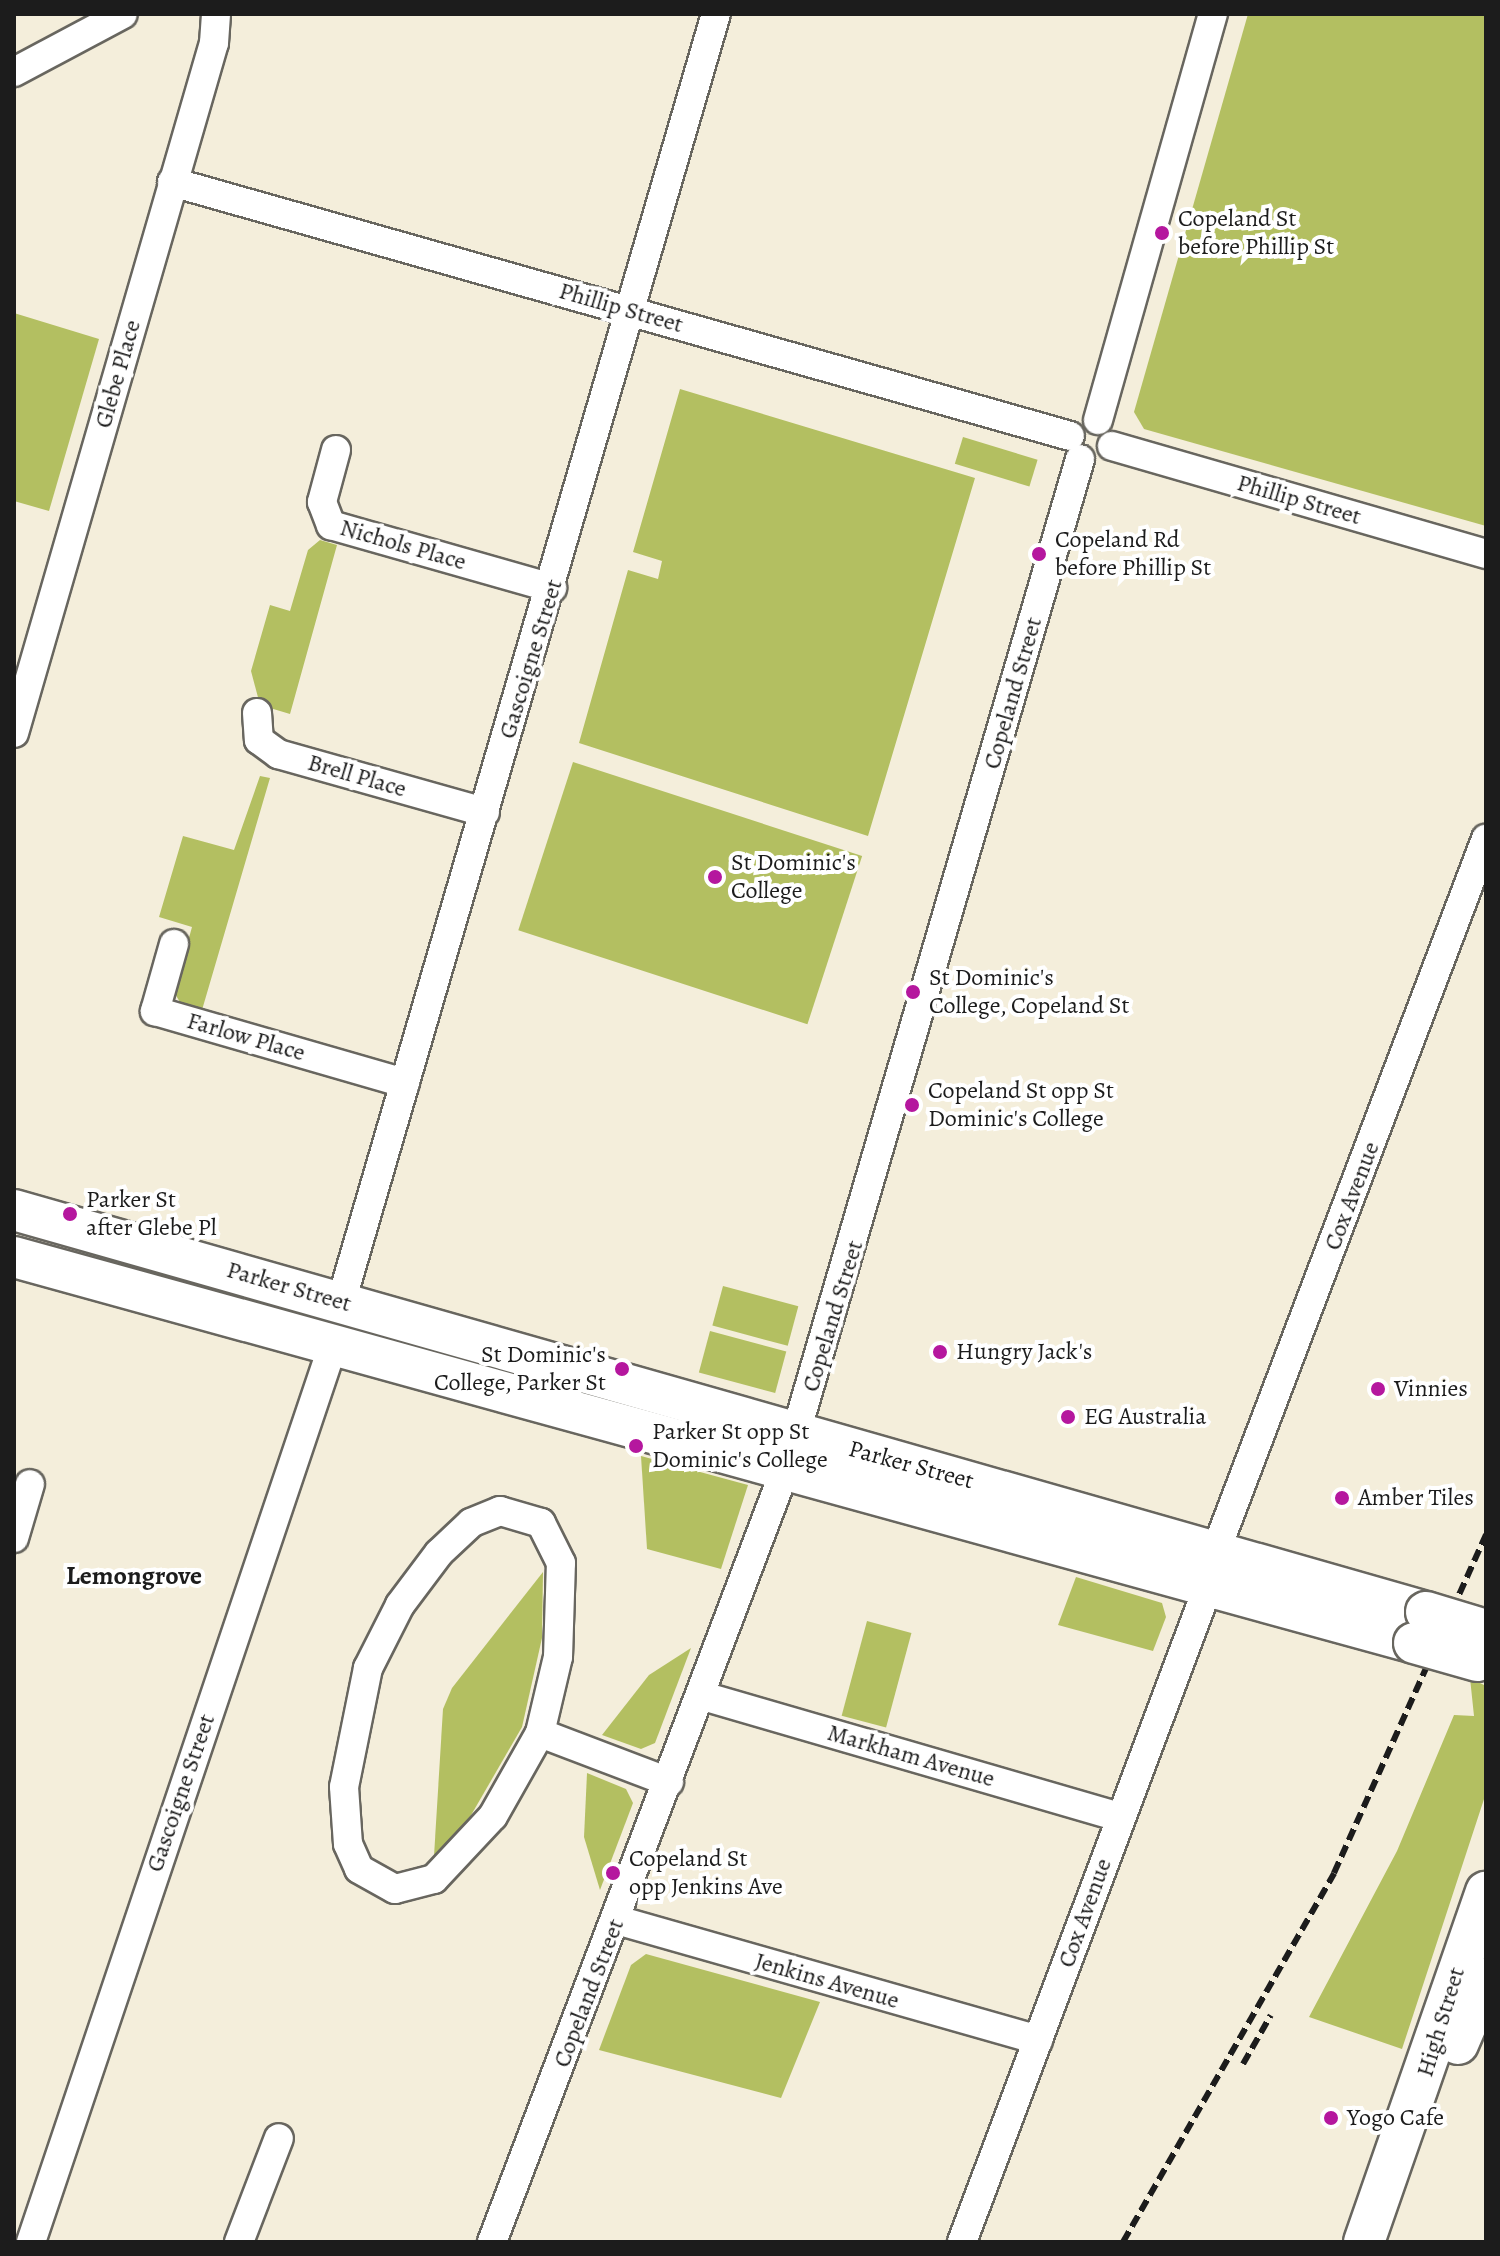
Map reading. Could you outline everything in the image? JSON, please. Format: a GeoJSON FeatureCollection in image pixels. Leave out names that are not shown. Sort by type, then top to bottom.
{"type":"FeatureCollection","features":[{"type":"Feature","properties":{"kind":"highway","name":"Parker Street"},"geometry":{"type":"LineString","coordinates":[[14,1210],[341,1302],[791,1452]]}},
{"type":"Feature","properties":{"kind":"highway","name":"Parker Street"},"geometry":{"type":"LineString","coordinates":[[14,1257],[333,1345],[791,1452],[1420,1628],[1484,1657]]}},
{"type":"Feature","properties":{"kind":"highway","name":"High Street"},"geometry":{"type":"LineString","coordinates":[[1364,2242],[1486,1892]]}},
{"type":"Feature","properties":{"kind":"highway","name":"High Street"},"geometry":{"type":"LineString","coordinates":[[1383,2242],[1486,1979]]}},
{"type":"Feature","properties":{"kind":"street"},"geometry":{"type":"LineString","coordinates":[[14,72],[123,14]]}},
{"type":"Feature","properties":{"kind":"street","name":"Glebe Place"},"geometry":{"type":"LineString","coordinates":[[14,733],[214,43],[216,14]]}},
{"type":"Feature","properties":{"kind":"street","name":"Gascoigne Street"},"geometry":{"type":"LineString","coordinates":[[341,1302],[633,311],[716,14]]}},
{"type":"Feature","properties":{"kind":"street"},"geometry":{"type":"LineString","coordinates":[[1098,420],[1213,14]]}},
{"type":"Feature","properties":{"kind":"street","name":"Phillip Street"},"geometry":{"type":"LineString","coordinates":[[172,182],[633,311],[1075,448]]}},
{"type":"Feature","properties":{"kind":"street"},"geometry":{"type":"LineString","coordinates":[[1098,420],[1109,428],[1112,446],[1102,459],[1075,448],[1077,424],[1098,420]]}},
{"type":"Feature","properties":{"kind":"street","name":"Phillip Street"},"geometry":{"type":"LineString","coordinates":[[1112,446],[1486,554]]}},
{"type":"Feature","properties":{"kind":"street","name":"Copeland Street"},"geometry":{"type":"LineString","coordinates":[[492,2242],[703,1696],[791,1452],[1075,448]]}},
{"type":"Feature","properties":{"kind":"street","name":"Nichols Place"},"geometry":{"type":"LineString","coordinates":[[336,450],[322,502],[331,525],[552,588]]}},
{"type":"Feature","properties":{"kind":"street","name":"Brell Place"},"geometry":{"type":"LineString","coordinates":[[257,713],[267,749],[485,812]]}},
{"type":"Feature","properties":{"kind":"street","name":"Cox Avenue"},"geometry":{"type":"LineString","coordinates":[[962,2242],[1486,839]]}},
{"type":"Feature","properties":{"kind":"street","name":"Farlow Place"},"geometry":{"type":"LineString","coordinates":[[174,944],[155,1011],[405,1083]]}},
{"type":"Feature","properties":{"kind":"street","name":"Gascoigne Street"},"geometry":{"type":"LineString","coordinates":[[31,2242],[333,1345]]}},
{"type":"Feature","properties":{"kind":"street"},"geometry":{"type":"LineString","coordinates":[[14,1538],[30,1484]]}},
{"type":"Feature","properties":{"kind":"street"},"geometry":{"type":"LineString","coordinates":[[500,1511],[541,1523],[561,1563],[558,1657],[540,1733],[493,1816],[434,1879],[395,1889],[359,1869],[348,1844],[345,1777],[368,1668],[439,1553],[471,1523],[500,1511]]}},
{"type":"Feature","properties":{"kind":"street","name":"Markham Avenue"},"geometry":{"type":"LineString","coordinates":[[703,1696],[1119,1817]]}},
{"type":"Feature","properties":{"kind":"street"},"geometry":{"type":"LineString","coordinates":[[540,1733],[669,1782]]}},
{"type":"Feature","properties":{"kind":"street","name":"Jenkins Avenue"},"geometry":{"type":"LineString","coordinates":[[617,1920],[1038,2040]]}},
{"type":"Feature","properties":{"kind":"street"},"geometry":{"type":"LineString","coordinates":[[239,2242],[279,2138]]}},
{"type":"Feature","properties":{"kind":"green space"},"geometry":{"type":"Polygon","coordinates":[[[1248,14],[1486,14],[1486,526],[1144,429],[1134,412],[1248,14]]]}},
{"type":"Feature","properties":{"kind":"green space"},"geometry":{"type":"Polygon","coordinates":[[[14,313],[99,339],[49,511],[14,501],[14,313]]]}},
{"type":"Feature","properties":{"kind":"green space"},"geometry":{"type":"Polygon","coordinates":[[[680,389],[975,478],[868,836],[579,743],[628,570],[658,579],[662,561],[633,552],[680,389]]]}},
{"type":"Feature","properties":{"kind":"green space"},"geometry":{"type":"Polygon","coordinates":[[[963,437],[1038,460],[1029,487],[955,464],[963,437]]]}},
{"type":"Feature","properties":{"kind":"green space"},"geometry":{"type":"Polygon","coordinates":[[[320,540],[337,545],[290,714],[260,705],[251,671],[270,605],[290,611],[308,550],[320,540]]]}},
{"type":"Feature","properties":{"kind":"green space"},"geometry":{"type":"Polygon","coordinates":[[[573,762],[862,856],[807,1024],[518,930],[573,762]]]}},
{"type":"Feature","properties":{"kind":"green space"},"geometry":{"type":"Polygon","coordinates":[[[260,776],[270,778],[202,1010],[181,1004],[174,992],[192,927],[159,917],[183,836],[234,850],[260,776]]]}},
{"type":"Feature","properties":{"kind":"green space"},"geometry":{"type":"Polygon","coordinates":[[[723,1286],[798,1306],[788,1346],[712,1326],[723,1286]]]}},
{"type":"Feature","properties":{"kind":"green space"},"geometry":{"type":"Polygon","coordinates":[[[710,1331],[786,1351],[775,1393],[699,1373],[710,1331]]]}},
{"type":"Feature","properties":{"kind":"green space"},"geometry":{"type":"Polygon","coordinates":[[[641,1456],[748,1485],[721,1569],[647,1549],[641,1456]]]}},
{"type":"Feature","properties":{"kind":"green space"},"geometry":{"type":"Polygon","coordinates":[[[543,1572],[542,1638],[522,1727],[470,1817],[434,1856],[443,1709],[452,1688],[543,1572]]]}},
{"type":"Feature","properties":{"kind":"green space"},"geometry":{"type":"Polygon","coordinates":[[[1076,1577],[1162,1603],[1166,1617],[1153,1651],[1058,1625],[1076,1577]]]}},
{"type":"Feature","properties":{"kind":"green space"},"geometry":{"type":"Polygon","coordinates":[[[867,1621],[911,1633],[886,1728],[842,1716],[867,1621]]]}},
{"type":"Feature","properties":{"kind":"green space"},"geometry":{"type":"Polygon","coordinates":[[[691,1648],[655,1743],[641,1749],[602,1735],[649,1675],[691,1648]]]}},
{"type":"Feature","properties":{"kind":"green space"},"geometry":{"type":"Polygon","coordinates":[[[1470,1678],[1486,1686],[1486,1793],[1402,2049],[1309,2017],[1397,1851],[1454,1715],[1474,1716],[1470,1678]]]}},
{"type":"Feature","properties":{"kind":"green space"},"geometry":{"type":"Polygon","coordinates":[[[587,1773],[626,1789],[633,1803],[600,1890],[584,1837],[587,1773]]]}},
{"type":"Feature","properties":{"kind":"green space"},"geometry":{"type":"Polygon","coordinates":[[[646,1954],[820,2002],[781,2098],[599,2050],[631,1965],[646,1954]]]}},
{"type":"Feature","properties":{"kind":"railway"},"geometry":{"type":"LineString","coordinates":[[1123,2242],[1334,1873],[1486,1535]]}},
{"type":"Feature","properties":{"kind":"railway"},"geometry":{"type":"LineString","coordinates":[[1243,2064],[1271,2015]]}},
{"type":"Feature","properties":{"kind":"place","name":"Copeland St before Phillip St"},"geometry":{"type":"Point","coordinates":[1162,233]}},
{"type":"Feature","properties":{"kind":"place","name":"Copeland Rd before Phillip St"},"geometry":{"type":"Point","coordinates":[1039,554]}},
{"type":"Feature","properties":{"kind":"place","name":"St Dominic's College"},"geometry":{"type":"Point","coordinates":[715,877]}},
{"type":"Feature","properties":{"kind":"place","name":"St Dominic's College, Copeland St"},"geometry":{"type":"Point","coordinates":[913,992]}},
{"type":"Feature","properties":{"kind":"place","name":"Copeland St opp St Dominic's College"},"geometry":{"type":"Point","coordinates":[912,1105]}},
{"type":"Feature","properties":{"kind":"place","name":"Parker St after Glebe Pl"},"geometry":{"type":"Point","coordinates":[70,1214]}},
{"type":"Feature","properties":{"kind":"place","name":"Hungry Jack's"},"geometry":{"type":"Point","coordinates":[940,1352]}},
{"type":"Feature","properties":{"kind":"place","name":"St Dominic's College, Parker St"},"geometry":{"type":"Point","coordinates":[622,1369]}},
{"type":"Feature","properties":{"kind":"place","name":"Vinnies"},"geometry":{"type":"Point","coordinates":[1378,1389]}},
{"type":"Feature","properties":{"kind":"place","name":"EG Australia"},"geometry":{"type":"Point","coordinates":[1068,1417]}},
{"type":"Feature","properties":{"kind":"place","name":"Parker St opp St Dominic's College"},"geometry":{"type":"Point","coordinates":[636,1446]}},
{"type":"Feature","properties":{"kind":"place","name":"Amber Tiles"},"geometry":{"type":"Point","coordinates":[1342,1498]}},
{"type":"Feature","properties":{"kind":"place","name":"Copeland St opp Jenkins Ave"},"geometry":{"type":"Point","coordinates":[613,1873]}},
{"type":"Feature","properties":{"kind":"place","name":"Yogo Cafe"},"geometry":{"type":"Point","coordinates":[1331,2118]}},
{"type":"Feature","properties":{"kind":"district","name":"Lemongrove"},"geometry":{"type":"Point","coordinates":[134,1576]}}]}
